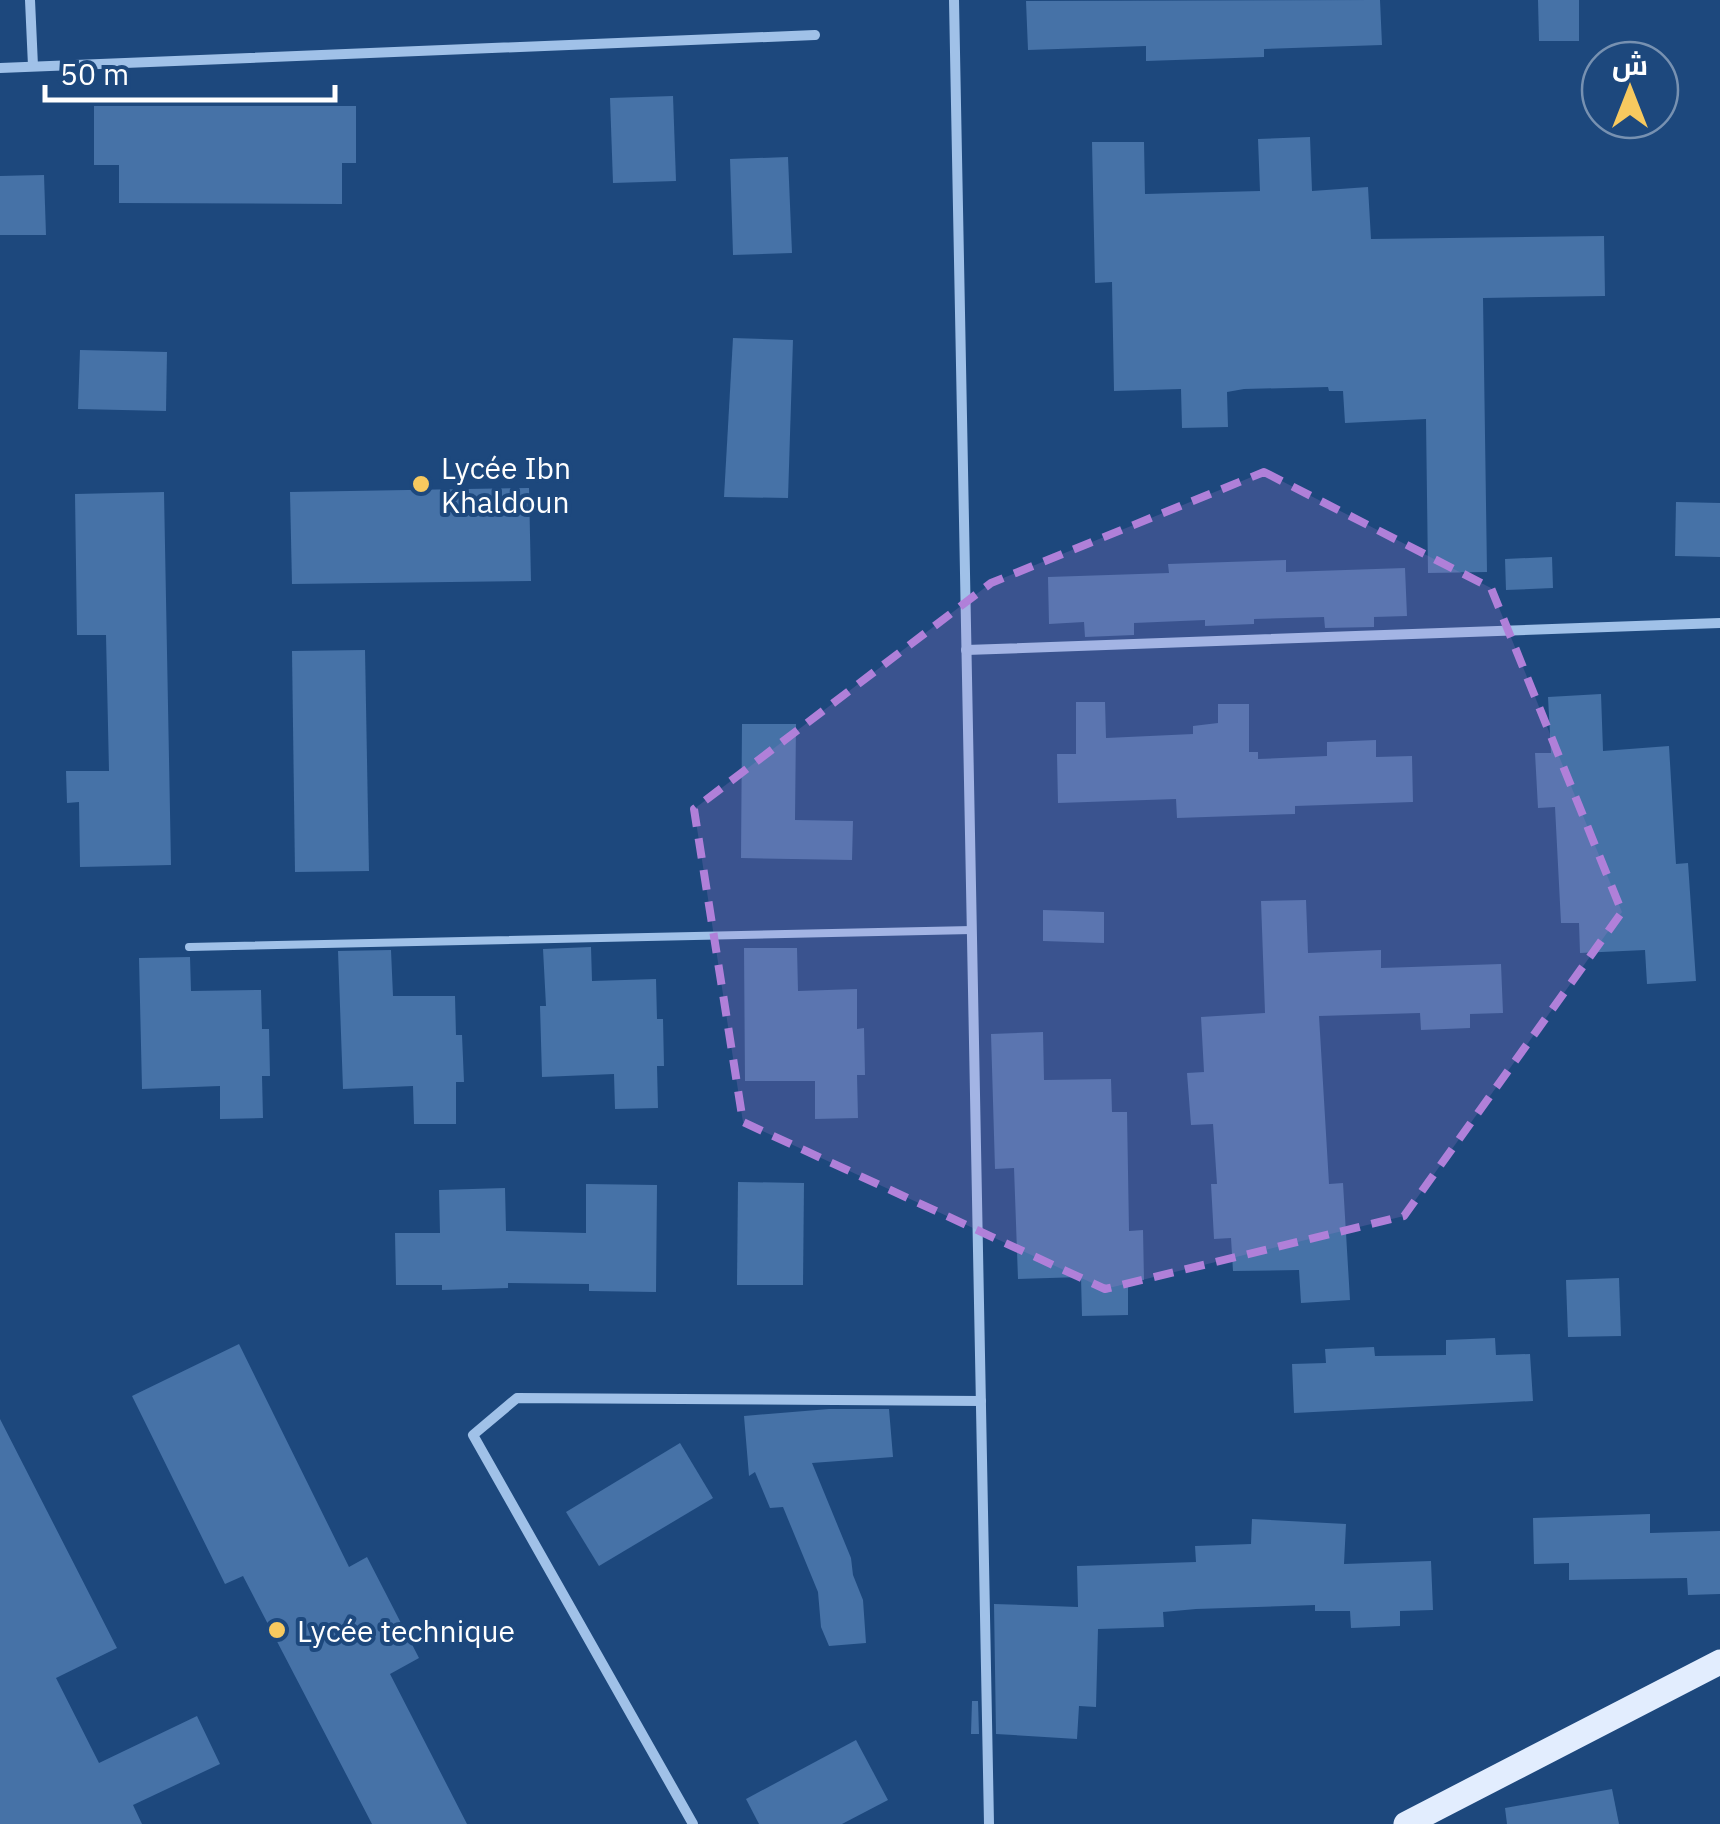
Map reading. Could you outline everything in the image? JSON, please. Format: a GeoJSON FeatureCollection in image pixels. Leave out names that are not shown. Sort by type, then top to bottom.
{"type":"FeatureCollection","features":[{"type":"Feature","properties":{"kind":"main road"},"geometry":{"type":"LineString","coordinates":[[1406,1824],[1720,1662]]}},
{"type":"Feature","properties":{"kind":"street"},"geometry":{"type":"LineString","coordinates":[[30,0],[33,66]]}},
{"type":"Feature","properties":{"kind":"street"},"geometry":{"type":"LineString","coordinates":[[954,0],[989,1824]]}},
{"type":"Feature","properties":{"kind":"street"},"geometry":{"type":"LineString","coordinates":[[0,68],[816,35]]}},
{"type":"Feature","properties":{"kind":"street"},"geometry":{"type":"LineString","coordinates":[[966,650],[1720,623]]}},
{"type":"Feature","properties":{"kind":"street"},"geometry":{"type":"LineString","coordinates":[[694,1824],[474,1435],[517,1398],[981,1402]]}},
{"type":"Feature","properties":{"kind":"lane"},"geometry":{"type":"LineString","coordinates":[[188,946],[972,930]]}},
{"type":"Feature","properties":{"kind":"highlighted area"},"geometry":{"type":"Polygon","coordinates":[[[1264,472],[1491,588],[1622,912],[1404,1216],[1105,1289],[743,1122],[694,809],[991,583],[1264,472]]]}},
{"type":"Feature","properties":{"kind":"building"},"geometry":{"type":"Polygon","coordinates":[[[1380,0],[1382,45],[1264,49],[1264,57],[1146,61],[1146,46],[1028,50],[1026,1],[1380,0]]]}},
{"type":"Feature","properties":{"kind":"building"},"geometry":{"type":"Polygon","coordinates":[[[1538,0],[1579,0],[1579,41],[1539,41],[1538,0]]]}},
{"type":"Feature","properties":{"kind":"building"},"geometry":{"type":"Polygon","coordinates":[[[673,96],[676,181],[613,183],[610,98],[673,96]]]}},
{"type":"Feature","properties":{"kind":"building"},"geometry":{"type":"Polygon","coordinates":[[[94,106],[356,106],[356,163],[342,163],[342,204],[119,203],[119,165],[94,165],[94,106]]]}},
{"type":"Feature","properties":{"kind":"building"},"geometry":{"type":"Polygon","coordinates":[[[1310,137],[1312,191],[1368,187],[1371,239],[1604,236],[1605,296],[1483,298],[1487,572],[1428,573],[1426,419],[1345,423],[1343,391],[1329,391],[1328,387],[1244,389],[1227,392],[1228,427],[1182,428],[1181,389],[1114,391],[1112,282],[1095,283],[1092,142],[1144,142],[1145,194],[1260,191],[1258,139],[1310,137]]]}},
{"type":"Feature","properties":{"kind":"building"},"geometry":{"type":"Polygon","coordinates":[[[788,157],[792,253],[733,255],[730,159],[788,157]]]}},
{"type":"Feature","properties":{"kind":"building"},"geometry":{"type":"Polygon","coordinates":[[[44,175],[46,235],[0,235],[0,176],[44,175]]]}},
{"type":"Feature","properties":{"kind":"building"},"geometry":{"type":"Polygon","coordinates":[[[733,338],[793,340],[788,498],[724,497],[733,338]]]}},
{"type":"Feature","properties":{"kind":"building"},"geometry":{"type":"Polygon","coordinates":[[[80,350],[167,352],[166,411],[78,409],[80,350]]]}},
{"type":"Feature","properties":{"kind":"building"},"geometry":{"type":"Polygon","coordinates":[[[529,488],[531,581],[292,584],[290,492],[529,488]]]}},
{"type":"Feature","properties":{"kind":"building"},"geometry":{"type":"Polygon","coordinates":[[[164,492],[171,865],[80,867],[79,802],[67,803],[66,771],[109,771],[106,635],[77,635],[75,494],[164,492]]]}},
{"type":"Feature","properties":{"kind":"building"},"geometry":{"type":"Polygon","coordinates":[[[1676,502],[1720,503],[1720,557],[1675,556],[1676,502]]]}},
{"type":"Feature","properties":{"kind":"building"},"geometry":{"type":"Polygon","coordinates":[[[1552,557],[1553,588],[1506,590],[1505,559],[1552,557]]]}},
{"type":"Feature","properties":{"kind":"building"},"geometry":{"type":"Polygon","coordinates":[[[1286,560],[1286,572],[1405,568],[1407,616],[1374,617],[1374,627],[1325,628],[1324,617],[1254,619],[1254,624],[1205,626],[1205,620],[1134,623],[1134,635],[1085,637],[1084,622],[1049,624],[1048,577],[1169,573],[1168,564],[1286,560]]]}},
{"type":"Feature","properties":{"kind":"building"},"geometry":{"type":"Polygon","coordinates":[[[365,650],[369,871],[295,872],[292,651],[365,650]]]}},
{"type":"Feature","properties":{"kind":"building"},"geometry":{"type":"Polygon","coordinates":[[[1601,694],[1603,751],[1669,746],[1676,864],[1688,863],[1696,981],[1647,984],[1645,950],[1580,953],[1579,923],[1561,923],[1555,807],[1538,808],[1535,753],[1551,753],[1548,697],[1601,694]]]}},
{"type":"Feature","properties":{"kind":"building"},"geometry":{"type":"Polygon","coordinates":[[[1076,702],[1105,702],[1106,738],[1193,734],[1193,726],[1218,723],[1218,704],[1249,704],[1249,752],[1258,752],[1258,759],[1327,756],[1327,742],[1376,740],[1376,757],[1412,756],[1413,802],[1295,806],[1295,814],[1177,818],[1176,799],[1058,803],[1057,754],[1076,754],[1076,702]]]}},
{"type":"Feature","properties":{"kind":"building"},"geometry":{"type":"Polygon","coordinates":[[[742,724],[796,724],[795,820],[853,821],[852,860],[741,858],[742,724]]]}},
{"type":"Feature","properties":{"kind":"building"},"geometry":{"type":"Polygon","coordinates":[[[1306,900],[1308,953],[1381,950],[1381,968],[1501,964],[1503,1013],[1470,1014],[1470,1028],[1421,1030],[1420,1013],[1319,1016],[1329,1184],[1343,1183],[1350,1300],[1301,1303],[1299,1270],[1233,1271],[1231,1238],[1214,1239],[1211,1184],[1217,1184],[1213,1124],[1191,1125],[1187,1073],[1204,1072],[1201,1017],[1265,1013],[1261,901],[1306,900]]]}},
{"type":"Feature","properties":{"kind":"building"},"geometry":{"type":"Polygon","coordinates":[[[1043,910],[1104,912],[1104,943],[1043,941],[1043,910]]]}},
{"type":"Feature","properties":{"kind":"building"},"geometry":{"type":"Polygon","coordinates":[[[591,947],[592,981],[656,979],[657,1019],[663,1019],[664,1066],[657,1066],[658,1108],[615,1109],[614,1074],[542,1077],[540,1006],[546,1006],[543,949],[591,947]]]}},
{"type":"Feature","properties":{"kind":"building"},"geometry":{"type":"Polygon","coordinates":[[[744,948],[797,948],[798,991],[857,989],[857,1029],[864,1028],[865,1075],[857,1075],[858,1118],[815,1119],[815,1081],[745,1081],[744,948]]]}},
{"type":"Feature","properties":{"kind":"building"},"geometry":{"type":"Polygon","coordinates":[[[391,950],[393,996],[455,996],[456,1035],[462,1035],[464,1082],[456,1082],[456,1124],[414,1124],[413,1086],[343,1089],[338,951],[391,950]]]}},
{"type":"Feature","properties":{"kind":"building"},"geometry":{"type":"Polygon","coordinates":[[[190,957],[191,991],[261,990],[262,1029],[269,1029],[270,1076],[262,1076],[263,1118],[220,1119],[220,1086],[142,1089],[139,958],[190,957]]]}},
{"type":"Feature","properties":{"kind":"building"},"geometry":{"type":"Polygon","coordinates":[[[1043,1032],[1044,1080],[1111,1079],[1112,1112],[1127,1112],[1129,1231],[1143,1230],[1144,1280],[1128,1280],[1128,1315],[1082,1316],[1081,1277],[1018,1279],[1014,1168],[995,1169],[991,1034],[1043,1032]]]}},
{"type":"Feature","properties":{"kind":"building"},"geometry":{"type":"Polygon","coordinates":[[[738,1182],[804,1183],[803,1285],[737,1285],[738,1182]]]}},
{"type":"Feature","properties":{"kind":"building"},"geometry":{"type":"Polygon","coordinates":[[[586,1184],[657,1185],[656,1292],[589,1291],[589,1284],[508,1283],[508,1288],[442,1290],[442,1285],[396,1285],[395,1233],[440,1233],[439,1190],[505,1188],[506,1231],[586,1233],[586,1184]]]}},
{"type":"Feature","properties":{"kind":"building"},"geometry":{"type":"Polygon","coordinates":[[[1619,1278],[1621,1336],[1568,1337],[1566,1280],[1619,1278]]]}},
{"type":"Feature","properties":{"kind":"building"},"geometry":{"type":"Polygon","coordinates":[[[1495,1338],[1496,1355],[1530,1354],[1533,1401],[1294,1413],[1292,1364],[1326,1363],[1325,1349],[1374,1347],[1375,1356],[1446,1355],[1446,1340],[1495,1338]]]}},
{"type":"Feature","properties":{"kind":"building"},"geometry":{"type":"Polygon","coordinates":[[[239,1344],[349,1567],[367,1557],[419,1658],[390,1674],[467,1824],[372,1824],[243,1576],[225,1584],[132,1396],[239,1344]]]}},
{"type":"Feature","properties":{"kind":"building"},"geometry":{"type":"Polygon","coordinates":[[[889,1409],[893,1457],[812,1463],[851,1558],[863,1600],[866,1643],[829,1646],[821,1627],[818,1592],[783,1507],[770,1508],[755,1472],[749,1476],[744,1416],[889,1409]]]}},
{"type":"Feature","properties":{"kind":"building"},"geometry":{"type":"Polygon","coordinates":[[[0,1419],[117,1648],[56,1678],[99,1763],[197,1716],[220,1764],[133,1805],[142,1824],[0,1824],[0,1419]]]}},
{"type":"Feature","properties":{"kind":"building"},"geometry":{"type":"Polygon","coordinates":[[[680,1443],[713,1498],[599,1566],[566,1512],[680,1443]]]}},
{"type":"Feature","properties":{"kind":"building"},"geometry":{"type":"Polygon","coordinates":[[[1650,1514],[1650,1533],[1720,1531],[1720,1594],[1688,1595],[1687,1578],[1569,1580],[1569,1563],[1534,1564],[1533,1518],[1650,1514]]]}},
{"type":"Feature","properties":{"kind":"building"},"geometry":{"type":"Polygon","coordinates":[[[1252,1519],[1346,1524],[1344,1564],[1431,1561],[1433,1610],[1400,1611],[1400,1626],[1351,1628],[1350,1611],[1315,1611],[1315,1605],[1196,1609],[1163,1612],[1164,1627],[1098,1629],[1096,1707],[1079,1706],[1077,1739],[996,1734],[994,1604],[1078,1607],[1077,1566],[1196,1562],[1195,1546],[1251,1544],[1252,1519]]]}},
{"type":"Feature","properties":{"kind":"building"},"geometry":{"type":"Polygon","coordinates":[[[972,1701],[978,1701],[979,1734],[971,1734],[972,1701]]]}},
{"type":"Feature","properties":{"kind":"building"},"geometry":{"type":"Polygon","coordinates":[[[856,1740],[888,1800],[842,1824],[759,1824],[746,1799],[856,1740]]]}},
{"type":"Feature","properties":{"kind":"building"},"geometry":{"type":"Polygon","coordinates":[[[1612,1789],[1619,1824],[1507,1824],[1505,1808],[1612,1789]]]}},
{"type":"Feature","properties":{"kind":"place","name":"Lycée Ibn Khaldoun"},"geometry":{"type":"Point","coordinates":[421,484]}},
{"type":"Feature","properties":{"kind":"place","name":"Lycée technique"},"geometry":{"type":"Point","coordinates":[277,1630]}}]}
